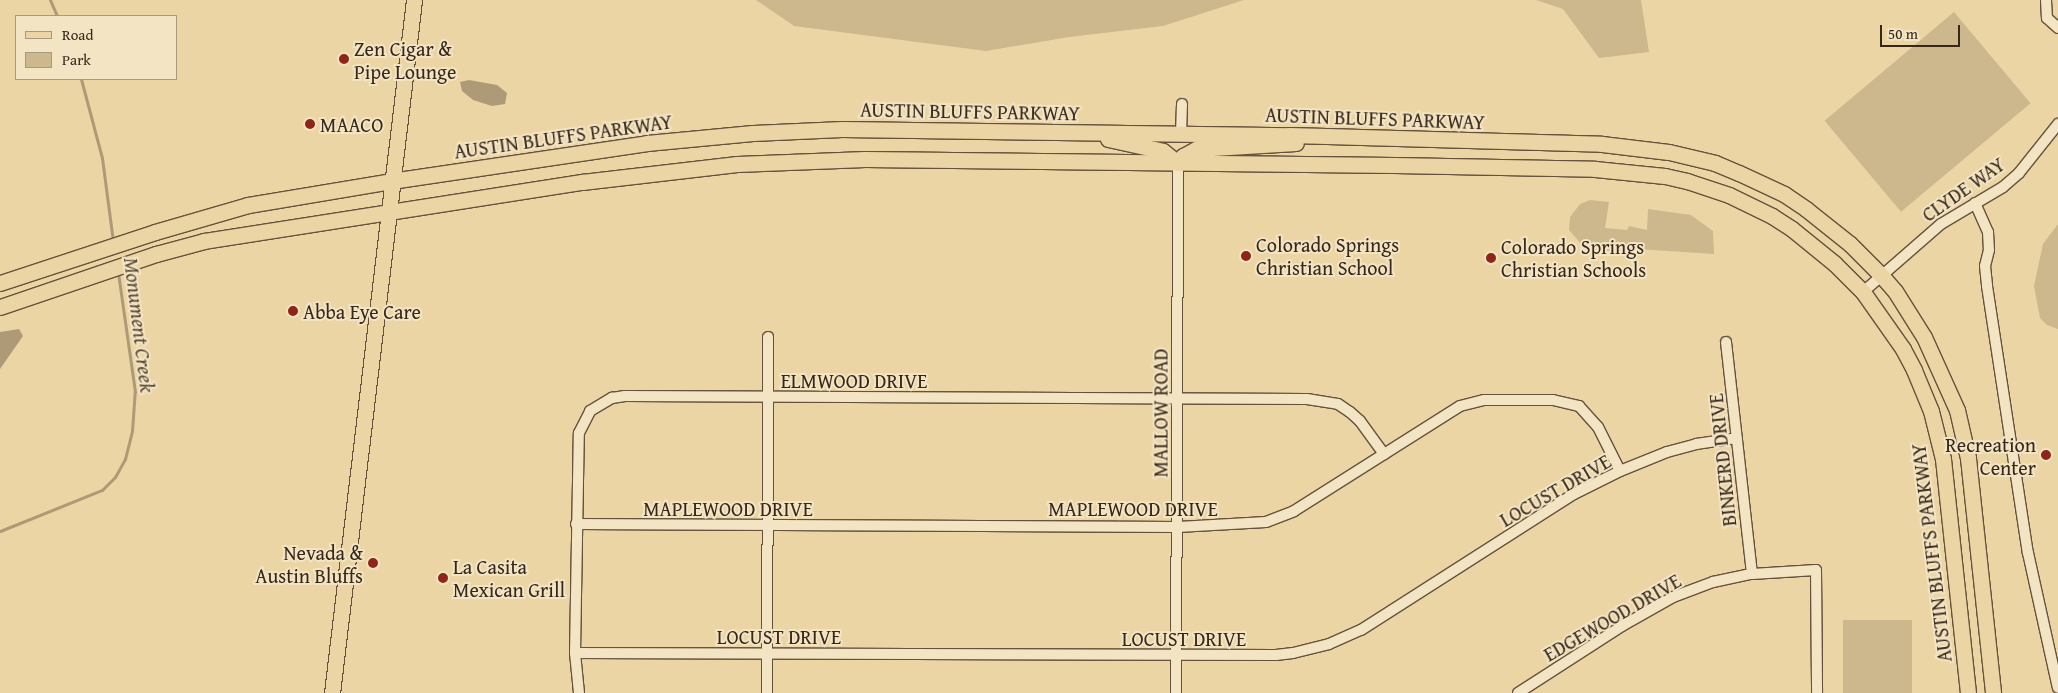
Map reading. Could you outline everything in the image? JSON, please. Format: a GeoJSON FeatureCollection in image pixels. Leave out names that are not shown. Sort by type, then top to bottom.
{"type":"FeatureCollection","features":[{"type":"Feature","properties":{"kind":"main road"},"geometry":{"type":"LineString","coordinates":[[332,693],[391,181],[414,0]]}},
{"type":"Feature","properties":{"kind":"main road","name":"AUSTIN BLUFFS PARKWAY"},"geometry":{"type":"LineString","coordinates":[[0,283],[232,208],[391,181],[647,143],[753,133],[842,129],[1340,137],[1629,145],[1694,157],[1739,173],[1784,194],[1829,225],[1882,275],[1895,291],[1924,337],[1946,382],[1962,429],[1970,476],[1993,693]]}},
{"type":"Feature","properties":{"kind":"main road"},"geometry":{"type":"LineString","coordinates":[[1064,132],[1154,148],[1163,151],[1178,163],[1183,156],[1196,149],[1280,145],[1340,137]]}},
{"type":"Feature","properties":{"kind":"main road","name":"AUSTIN BLUFFS PARKWAY"},"geometry":{"type":"LineString","coordinates":[[0,307],[156,254],[219,238],[656,172],[802,160],[1594,169],[1665,176],[1730,195],[1772,216],[1814,245],[1863,292],[1890,329],[1914,370],[1938,435],[1946,481],[1968,693]]}},
{"type":"Feature","properties":{"kind":"street"},"geometry":{"type":"LineString","coordinates":[[2046,0],[2047,18],[2058,28]]}},
{"type":"Feature","properties":{"kind":"street"},"geometry":{"type":"LineString","coordinates":[[1182,104],[1182,133]]}},
{"type":"Feature","properties":{"kind":"street","name":"CLYDE WAY"},"geometry":{"type":"LineString","coordinates":[[1863,292],[1941,224],[2003,187],[2019,173],[2058,124]]}},
{"type":"Feature","properties":{"kind":"street","name":"MALLOW ROAD"},"geometry":{"type":"LineString","coordinates":[[1176,693],[1178,163]]}},
{"type":"Feature","properties":{"kind":"street"},"geometry":{"type":"LineString","coordinates":[[1975,203],[1988,232],[1989,250],[1985,266],[1987,286],[2028,553],[2058,688]]}},
{"type":"Feature","properties":{"kind":"street"},"geometry":{"type":"LineString","coordinates":[[767,693],[768,337]]}},
{"type":"Feature","properties":{"kind":"street","name":"BINKERD DRIVE"},"geometry":{"type":"LineString","coordinates":[[1726,342],[1752,574]]}},
{"type":"Feature","properties":{"kind":"street","name":"ELMWOOD DRIVE"},"geometry":{"type":"LineString","coordinates":[[579,693],[575,653],[579,434],[590,411],[612,398],[625,396],[1307,399],[1338,404],[1360,421],[1384,454]]}},
{"type":"Feature","properties":{"kind":"street","name":"MAPLEWOOD DRIVE"},"geometry":{"type":"LineString","coordinates":[[576,524],[1178,527],[1266,522],[1294,511],[1460,406],[1471,402],[1554,400],[1579,406],[1598,427],[1620,470]]}},
{"type":"Feature","properties":{"kind":"street","name":"LOCUST DRIVE"},"geometry":{"type":"LineString","coordinates":[[575,653],[1276,655],[1309,650],[1344,638],[1380,619],[1574,494],[1620,470],[1666,452],[1696,444],[1737,438]]}},
{"type":"Feature","properties":{"kind":"street","name":"EDGEWOOD DRIVE"},"geometry":{"type":"LineString","coordinates":[[1518,693],[1637,617],[1673,598],[1713,582],[1752,574],[1816,570],[1817,693]]}},
{"type":"Feature","properties":{"kind":"green space"},"geometry":{"type":"Polygon","coordinates":[[[756,0],[1244,0],[1163,26],[1069,37],[986,51],[794,26],[756,0]]]}},
{"type":"Feature","properties":{"kind":"green space"},"geometry":{"type":"Polygon","coordinates":[[[1536,0],[1641,0],[1649,52],[1599,58],[1563,9],[1536,0]]]}},
{"type":"Feature","properties":{"kind":"green space"},"geometry":{"type":"Polygon","coordinates":[[[1954,12],[2030,103],[1901,212],[1825,121],[1954,12]]]}},
{"type":"Feature","properties":{"kind":"green space"},"geometry":{"type":"Polygon","coordinates":[[[1590,200],[1609,202],[1605,228],[1627,230],[1629,226],[1647,230],[1648,209],[1691,215],[1713,231],[1714,254],[1621,248],[1621,251],[1603,251],[1602,247],[1582,245],[1569,230],[1570,217],[1580,204],[1590,200]]]}},
{"type":"Feature","properties":{"kind":"green space"},"geometry":{"type":"Polygon","coordinates":[[[2058,224],[2058,329],[2047,325],[2040,318],[2034,286],[2043,244],[2058,224]]]}},
{"type":"Feature","properties":{"kind":"green space"},"geometry":{"type":"Polygon","coordinates":[[[1843,620],[1912,620],[1912,693],[1843,693],[1843,620]]]}},
{"type":"Feature","properties":{"kind":"shaded area"},"geometry":{"type":"Polygon","coordinates":[[[469,80],[497,85],[507,93],[505,104],[492,106],[473,100],[462,91],[460,82],[469,80]]]}},
{"type":"Feature","properties":{"kind":"shaded area"},"geometry":{"type":"Polygon","coordinates":[[[19,329],[23,336],[0,369],[0,332],[19,329]]]}},
{"type":"Feature","properties":{"kind":"waterway","name":"Monument Creek"},"geometry":{"type":"LineString","coordinates":[[50,0],[57,15]]}},
{"type":"Feature","properties":{"kind":"waterway","name":"Monument Creek"},"geometry":{"type":"LineString","coordinates":[[81,80],[102,158],[113,242]]}},
{"type":"Feature","properties":{"kind":"waterway","name":"Monument Creek"},"geometry":{"type":"LineString","coordinates":[[0,531],[102,490],[115,477],[125,459],[132,431],[135,392],[118,273]]}},
{"type":"Feature","properties":{"kind":"place","name":"Zen Cigar & Pipe Lounge"},"geometry":{"type":"Point","coordinates":[344,59]}},
{"type":"Feature","properties":{"kind":"place","name":"MAACO"},"geometry":{"type":"Point","coordinates":[310,124]}},
{"type":"Feature","properties":{"kind":"place","name":"Colorado Springs Christian School"},"geometry":{"type":"Point","coordinates":[1246,256]}},
{"type":"Feature","properties":{"kind":"place","name":"Colorado Springs Christian Schools"},"geometry":{"type":"Point","coordinates":[1491,258]}},
{"type":"Feature","properties":{"kind":"place","name":"Abba Eye Care"},"geometry":{"type":"Point","coordinates":[293,311]}},
{"type":"Feature","properties":{"kind":"place","name":"Recreation Center"},"geometry":{"type":"Point","coordinates":[2046,455]}},
{"type":"Feature","properties":{"kind":"place","name":"Nevada & Austin Bluffs"},"geometry":{"type":"Point","coordinates":[373,563]}},
{"type":"Feature","properties":{"kind":"place","name":"La Casita Mexican Grill"},"geometry":{"type":"Point","coordinates":[443,578]}}]}
